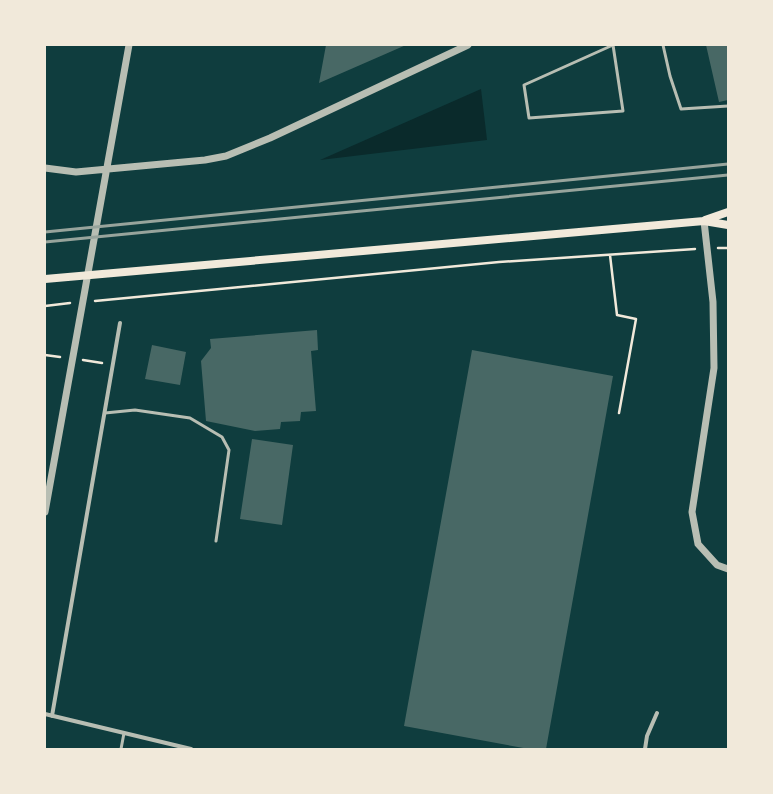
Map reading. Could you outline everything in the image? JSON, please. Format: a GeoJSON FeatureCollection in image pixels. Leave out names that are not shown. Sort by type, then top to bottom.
{"type":"FeatureCollection","features":[{"type":"Feature","properties":{"kind":"main road"},"geometry":{"type":"LineString","coordinates":[[45,280],[704,220],[728,212]]}},
{"type":"Feature","properties":{"kind":"main road"},"geometry":{"type":"LineString","coordinates":[[704,220],[728,225]]}},
{"type":"Feature","properties":{"kind":"street"},"geometry":{"type":"LineString","coordinates":[[45,512],[129,45]]}},
{"type":"Feature","properties":{"kind":"street"},"geometry":{"type":"LineString","coordinates":[[45,168],[76,172],[199,161],[226,156],[270,138],[468,45]]}},
{"type":"Feature","properties":{"kind":"street"},"geometry":{"type":"LineString","coordinates":[[704,220],[713,302],[714,368],[692,512],[698,544],[717,565],[728,569]]}},
{"type":"Feature","properties":{"kind":"street"},"geometry":{"type":"LineString","coordinates":[[52,716],[120,323]]}},
{"type":"Feature","properties":{"kind":"street"},"geometry":{"type":"LineString","coordinates":[[45,714],[191,749]]}},
{"type":"Feature","properties":{"kind":"street"},"geometry":{"type":"LineString","coordinates":[[645,749],[647,736],[657,714]]}},
{"type":"Feature","properties":{"kind":"lane"},"geometry":{"type":"LineString","coordinates":[[613,45],[623,111],[529,118],[524,85],[613,45]]}},
{"type":"Feature","properties":{"kind":"lane"},"geometry":{"type":"LineString","coordinates":[[663,45],[670,76],[681,109],[728,106]]}},
{"type":"Feature","properties":{"kind":"lane"},"geometry":{"type":"LineString","coordinates":[[105,413],[134,410],[190,418],[222,436],[229,450],[216,541]]}},
{"type":"Feature","properties":{"kind":"lane"},"geometry":{"type":"LineString","coordinates":[[121,749],[124,733]]}},
{"type":"Feature","properties":{"kind":"path"},"geometry":{"type":"LineString","coordinates":[[88,302],[499,262],[679,251],[681,249]]}},
{"type":"Feature","properties":{"kind":"path"},"geometry":{"type":"LineString","coordinates":[[610,255],[617,315],[636,319],[619,413]]}},
{"type":"Feature","properties":{"kind":"path"},"geometry":{"type":"LineString","coordinates":[[45,306],[72,303]]}},
{"type":"Feature","properties":{"kind":"water"},"geometry":{"type":"Polygon","coordinates":[[[481,89],[487,140],[320,160],[481,89]]]}},
{"type":"Feature","properties":{"kind":"building"},"geometry":{"type":"Polygon","coordinates":[[[326,45],[406,45],[319,83],[326,45]]]}},
{"type":"Feature","properties":{"kind":"building"},"geometry":{"type":"Polygon","coordinates":[[[706,45],[728,45],[728,100],[719,102],[706,45]]]}},
{"type":"Feature","properties":{"kind":"building"},"geometry":{"type":"Polygon","coordinates":[[[317,330],[318,350],[311,351],[316,411],[301,412],[300,421],[281,422],[280,429],[255,431],[206,421],[201,361],[211,348],[210,339],[317,330]]]}},
{"type":"Feature","properties":{"kind":"building"},"geometry":{"type":"Polygon","coordinates":[[[152,345],[186,352],[180,385],[145,379],[152,345]]]}},
{"type":"Feature","properties":{"kind":"building"},"geometry":{"type":"Polygon","coordinates":[[[472,350],[613,376],[546,749],[529,749],[404,726],[472,350]]]}},
{"type":"Feature","properties":{"kind":"building"},"geometry":{"type":"Polygon","coordinates":[[[252,439],[293,445],[282,525],[240,519],[252,439]]]}},
{"type":"Feature","properties":{"kind":"railway"},"geometry":{"type":"LineString","coordinates":[[45,232],[728,164]]}},
{"type":"Feature","properties":{"kind":"railway"},"geometry":{"type":"LineString","coordinates":[[45,242],[728,175]]}}]}
